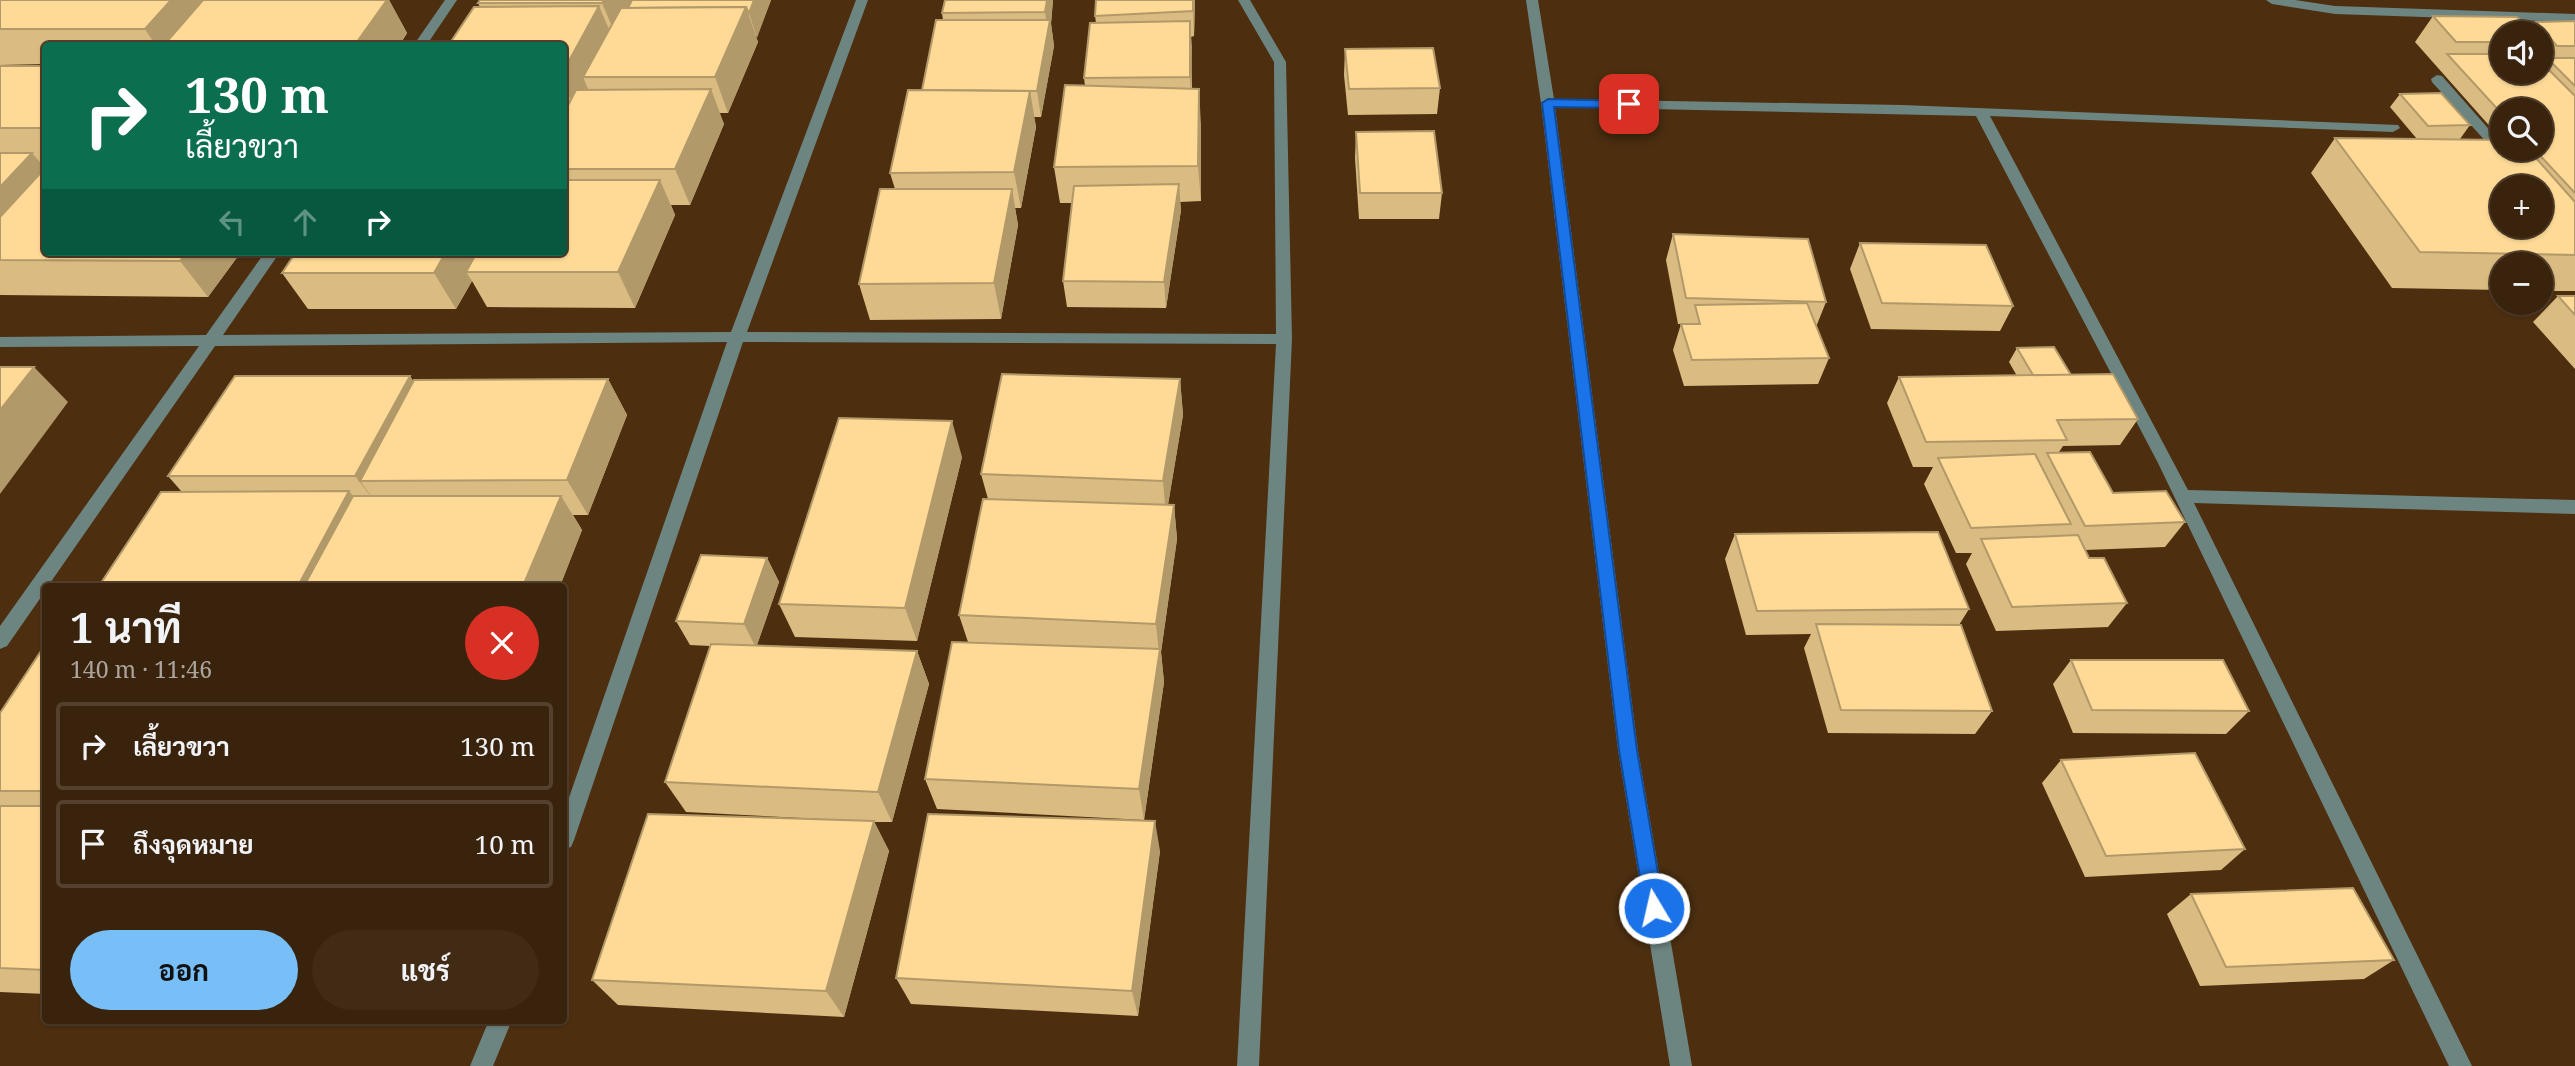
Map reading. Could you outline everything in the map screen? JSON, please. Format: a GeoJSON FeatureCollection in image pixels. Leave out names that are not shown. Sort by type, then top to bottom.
{"type":"FeatureCollection","features":[{"type":"Feature","properties":{"kind":"street"},"geometry":{"type":"LineString","coordinates":[[422,42],[452,0]]}},
{"type":"Feature","properties":{"kind":"street"},"geometry":{"type":"LineString","coordinates":[[567,831],[737,337],[862,0]]}},
{"type":"Feature","properties":{"kind":"street"},"geometry":{"type":"LineString","coordinates":[[1244,0],[1280,62],[1284,339],[1248,1066]]}},
{"type":"Feature","properties":{"kind":"street"},"geometry":{"type":"LineString","coordinates":[[1532,0],[1548,103],[1628,750],[1681,1066]]}},
{"type":"Feature","properties":{"kind":"street"},"geometry":{"type":"LineString","coordinates":[[2272,0],[2335,10],[2575,18]]}},
{"type":"Feature","properties":{"kind":"street"},"geometry":{"type":"LineString","coordinates":[[2437,79],[2523,175]]}},
{"type":"Feature","properties":{"kind":"street"},"geometry":{"type":"LineString","coordinates":[[1548,103],[1981,112],[2393,128]]}},
{"type":"Feature","properties":{"kind":"street"},"geometry":{"type":"LineString","coordinates":[[1981,112],[2182,496],[2461,1066]]}},
{"type":"Feature","properties":{"kind":"street"},"geometry":{"type":"LineString","coordinates":[[0,641],[270,256]]}},
{"type":"Feature","properties":{"kind":"street"},"geometry":{"type":"LineString","coordinates":[[0,342],[737,337],[1284,339]]}},
{"type":"Feature","properties":{"kind":"street"},"geometry":{"type":"LineString","coordinates":[[2182,496],[2575,507]]}},
{"type":"Feature","properties":{"kind":"street"},"geometry":{"type":"LineString","coordinates":[[481,1066],[499,1024]]}},
{"type":"Feature","properties":{"kind":"building"},"geometry":{"type":"Polygon","coordinates":[[[0,0],[171,0],[145,29],[0,29],[0,0]]]}},
{"type":"Feature","properties":{"kind":"building"},"geometry":{"type":"Polygon","coordinates":[[[203,0],[387,0],[357,42],[166,42],[203,0]]]}},
{"type":"Feature","properties":{"kind":"building"},"geometry":{"type":"Polygon","coordinates":[[[480,0],[604,0],[602,3],[478,3],[480,0]]]}},
{"type":"Feature","properties":{"kind":"building"},"geometry":{"type":"Polygon","coordinates":[[[632,0],[754,0],[749,13],[746,7],[628,8],[632,0]]]}},
{"type":"Feature","properties":{"kind":"building"},"geometry":{"type":"Polygon","coordinates":[[[945,0],[1047,0],[1045,12],[942,13],[945,0]]]}},
{"type":"Feature","properties":{"kind":"building"},"geometry":{"type":"Polygon","coordinates":[[[1096,0],[1193,0],[1193,11],[1095,16],[1096,0]]]}},
{"type":"Feature","properties":{"kind":"building"},"geometry":{"type":"Polygon","coordinates":[[[599,6],[567,65],[567,42],[451,42],[474,7],[599,6]]]}},
{"type":"Feature","properties":{"kind":"building"},"geometry":{"type":"Polygon","coordinates":[[[746,7],[715,77],[583,77],[621,8],[746,7]]]}},
{"type":"Feature","properties":{"kind":"building"},"geometry":{"type":"Polygon","coordinates":[[[2433,16],[2517,17],[2521,21],[2490,21],[2490,42],[2456,42],[2433,16]]]}},
{"type":"Feature","properties":{"kind":"building"},"geometry":{"type":"Polygon","coordinates":[[[936,20],[1050,20],[1037,91],[922,90],[936,20]]]}},
{"type":"Feature","properties":{"kind":"building"},"geometry":{"type":"Polygon","coordinates":[[[1190,21],[1190,77],[1084,78],[1090,23],[1190,21]]]}},
{"type":"Feature","properties":{"kind":"building"},"geometry":{"type":"Polygon","coordinates":[[[2575,21],[2575,46],[2557,46],[2553,41],[2553,22],[2575,21]]]}},
{"type":"Feature","properties":{"kind":"building"},"geometry":{"type":"Polygon","coordinates":[[[1433,48],[1440,88],[1349,89],[1345,49],[1433,48]]]}},
{"type":"Feature","properties":{"kind":"building"},"geometry":{"type":"Polygon","coordinates":[[[2447,54],[2490,54],[2490,84],[2553,84],[2553,74],[2575,96],[2575,193],[2545,161],[2553,161],[2553,98],[2490,98],[2490,101],[2447,54]]]}},
{"type":"Feature","properties":{"kind":"building"},"geometry":{"type":"Polygon","coordinates":[[[2553,58],[2575,58],[2575,86],[2553,64],[2553,58]]]}},
{"type":"Feature","properties":{"kind":"building"},"geometry":{"type":"Polygon","coordinates":[[[0,66],[42,66],[42,128],[0,128],[0,66]]]}},
{"type":"Feature","properties":{"kind":"building"},"geometry":{"type":"Polygon","coordinates":[[[1065,85],[1199,89],[1198,166],[1054,167],[1065,85]]]}},
{"type":"Feature","properties":{"kind":"building"},"geometry":{"type":"Polygon","coordinates":[[[711,89],[675,169],[567,169],[567,107],[576,90],[711,89]]]}},
{"type":"Feature","properties":{"kind":"building"},"geometry":{"type":"Polygon","coordinates":[[[908,90],[1030,91],[1014,172],[890,173],[908,90]]]}},
{"type":"Feature","properties":{"kind":"building"},"geometry":{"type":"Polygon","coordinates":[[[2441,93],[2470,125],[2428,126],[2400,94],[2441,93]]]}},
{"type":"Feature","properties":{"kind":"building"},"geometry":{"type":"Polygon","coordinates":[[[1434,131],[1442,193],[1360,193],[1356,132],[1434,131]]]}},
{"type":"Feature","properties":{"kind":"building"},"geometry":{"type":"Polygon","coordinates":[[[2335,138],[2490,140],[2490,161],[2539,161],[2551,175],[2490,175],[2490,238],[2553,238],[2553,177],[2575,202],[2575,255],[2553,255],[2553,252],[2420,252],[2335,138]]]}},
{"type":"Feature","properties":{"kind":"building"},"geometry":{"type":"Polygon","coordinates":[[[0,153],[32,153],[0,187],[0,153]]]}},
{"type":"Feature","properties":{"kind":"building"},"geometry":{"type":"Polygon","coordinates":[[[42,171],[42,256],[184,256],[180,261],[0,260],[0,217],[42,171]]]}},
{"type":"Feature","properties":{"kind":"building"},"geometry":{"type":"Polygon","coordinates":[[[567,180],[660,180],[618,272],[466,272],[475,256],[567,256],[567,180]]]}},
{"type":"Feature","properties":{"kind":"building"},"geometry":{"type":"Polygon","coordinates":[[[1179,184],[1164,282],[1063,281],[1074,186],[1179,184]]]}},
{"type":"Feature","properties":{"kind":"building"},"geometry":{"type":"Polygon","coordinates":[[[880,189],[1012,189],[994,283],[859,284],[880,189]]]}},
{"type":"Feature","properties":{"kind":"building"},"geometry":{"type":"Polygon","coordinates":[[[1673,234],[1808,239],[1826,302],[1686,298],[1673,234]]]}},
{"type":"Feature","properties":{"kind":"building"},"geometry":{"type":"Polygon","coordinates":[[[1860,243],[1986,245],[2013,306],[1882,303],[1860,243]]]}},
{"type":"Feature","properties":{"kind":"building"},"geometry":{"type":"Polygon","coordinates":[[[293,256],[444,256],[434,273],[282,273],[293,256]]]}},
{"type":"Feature","properties":{"kind":"building"},"geometry":{"type":"Polygon","coordinates":[[[2558,296],[2575,296],[2575,315],[2558,296]]]}},
{"type":"Feature","properties":{"kind":"building"},"geometry":{"type":"Polygon","coordinates":[[[1807,303],[1829,358],[1692,360],[1681,324],[1700,324],[1695,305],[1807,303]]]}},
{"type":"Feature","properties":{"kind":"building"},"geometry":{"type":"Polygon","coordinates":[[[2054,347],[2071,375],[2033,375],[2017,348],[2054,347]]]}},
{"type":"Feature","properties":{"kind":"building"},"geometry":{"type":"Polygon","coordinates":[[[0,367],[34,367],[0,410],[0,367]]]}},
{"type":"Feature","properties":{"kind":"building"},"geometry":{"type":"Polygon","coordinates":[[[1002,374],[1180,379],[1163,481],[981,474],[1002,374]]]}},
{"type":"Feature","properties":{"kind":"building"},"geometry":{"type":"Polygon","coordinates":[[[2113,374],[2138,419],[2057,420],[2067,440],[1926,442],[1899,377],[2113,374]]]}},
{"type":"Feature","properties":{"kind":"building"},"geometry":{"type":"Polygon","coordinates":[[[235,376],[410,376],[355,476],[168,476],[235,376]]]}},
{"type":"Feature","properties":{"kind":"building"},"geometry":{"type":"Polygon","coordinates":[[[608,379],[567,480],[360,481],[414,380],[608,379]]]}},
{"type":"Feature","properties":{"kind":"building"},"geometry":{"type":"Polygon","coordinates":[[[839,418],[952,421],[905,608],[779,604],[839,418]]]}},
{"type":"Feature","properties":{"kind":"building"},"geometry":{"type":"Polygon","coordinates":[[[2090,452],[2113,493],[2166,491],[2185,522],[2085,526],[2047,453],[2090,452]]]}},
{"type":"Feature","properties":{"kind":"building"},"geometry":{"type":"Polygon","coordinates":[[[2035,454],[2071,524],[1971,528],[1938,458],[2035,454]]]}},
{"type":"Feature","properties":{"kind":"building"},"geometry":{"type":"Polygon","coordinates":[[[349,491],[300,583],[101,583],[161,492],[349,491]]]}},
{"type":"Feature","properties":{"kind":"building"},"geometry":{"type":"Polygon","coordinates":[[[353,496],[561,496],[524,583],[306,583],[353,496]]]}},
{"type":"Feature","properties":{"kind":"building"},"geometry":{"type":"Polygon","coordinates":[[[983,499],[1174,505],[1156,624],[959,615],[983,499]]]}},
{"type":"Feature","properties":{"kind":"building"},"geometry":{"type":"Polygon","coordinates":[[[1938,532],[1969,609],[1757,611],[1735,534],[1938,532]]]}},
{"type":"Feature","properties":{"kind":"building"},"geometry":{"type":"Polygon","coordinates":[[[2078,535],[2089,558],[2104,558],[2127,603],[2012,607],[1981,539],[2078,535]]]}},
{"type":"Feature","properties":{"kind":"building"},"geometry":{"type":"Polygon","coordinates":[[[701,555],[767,558],[744,624],[676,621],[701,555]]]}},
{"type":"Feature","properties":{"kind":"building"},"geometry":{"type":"Polygon","coordinates":[[[1816,624],[1961,625],[1992,711],[1841,710],[1816,624]]]}},
{"type":"Feature","properties":{"kind":"building"},"geometry":{"type":"Polygon","coordinates":[[[952,642],[1160,649],[1139,789],[925,779],[952,642]]]}},
{"type":"Feature","properties":{"kind":"building"},"geometry":{"type":"Polygon","coordinates":[[[711,644],[917,651],[878,792],[665,782],[711,644]]]}},
{"type":"Feature","properties":{"kind":"building"},"geometry":{"type":"Polygon","coordinates":[[[42,651],[42,791],[0,791],[0,713],[42,651]]]}},
{"type":"Feature","properties":{"kind":"building"},"geometry":{"type":"Polygon","coordinates":[[[2071,660],[2223,660],[2249,711],[2092,710],[2071,660]]]}},
{"type":"Feature","properties":{"kind":"building"},"geometry":{"type":"Polygon","coordinates":[[[2195,753],[2245,849],[2106,856],[2061,760],[2195,753]]]}},
{"type":"Feature","properties":{"kind":"building"},"geometry":{"type":"Polygon","coordinates":[[[0,806],[42,806],[42,970],[0,968],[0,806]]]}},
{"type":"Feature","properties":{"kind":"building"},"geometry":{"type":"Polygon","coordinates":[[[648,814],[874,821],[826,991],[592,980],[648,814]]]}},
{"type":"Feature","properties":{"kind":"building"},"geometry":{"type":"Polygon","coordinates":[[[928,814],[1155,821],[1132,991],[896,978],[928,814]]]}},
{"type":"Feature","properties":{"kind":"building"},"geometry":{"type":"Polygon","coordinates":[[[2353,888],[2394,960],[2226,967],[2191,894],[2353,888]]]}},
{"type":"Feature","properties":{"kind":"route"},"geometry":{"type":"LineString","coordinates":[[1629,104],[1548,103],[1628,750],[1654,908]]}}]}
